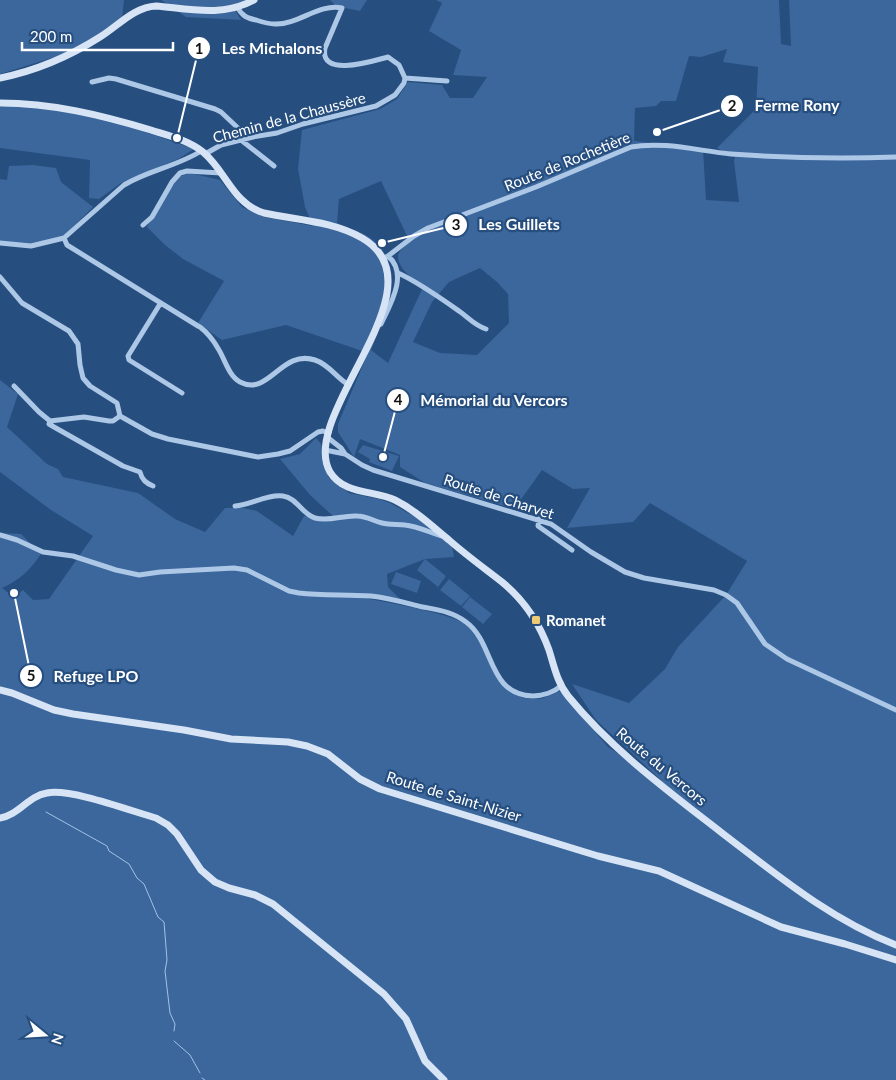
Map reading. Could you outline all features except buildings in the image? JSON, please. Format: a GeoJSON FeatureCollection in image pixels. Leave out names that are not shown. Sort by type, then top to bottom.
{"type":"FeatureCollection","features":[{"type":"Feature","properties":{"kind":"main road"},"geometry":{"type":"LineString","coordinates":[[0,78],[65,56],[100,37],[138,10],[146,7],[156,6],[220,11],[238,8],[254,0]]}},
{"type":"Feature","properties":{"kind":"main road"},"geometry":{"type":"LineString","coordinates":[[0,103],[44,105],[92,114],[190,143],[203,152],[240,199],[253,209],[347,231],[369,243],[385,258],[388,287],[376,326],[348,386],[328,435],[325,450]]}},
{"type":"Feature","properties":{"kind":"main road","name":"Route du Vercors"},"geometry":{"type":"LineString","coordinates":[[325,450],[329,470],[340,482],[356,490],[383,496],[397,502],[445,537],[518,596],[538,626],[561,686],[610,741],[641,770],[806,897],[867,932],[896,944]]}},
{"type":"Feature","properties":{"kind":"main road","name":"Route de Saint-Nizier"},"geometry":{"type":"LineString","coordinates":[[0,690],[45,707],[68,713],[231,739],[288,742],[307,746],[328,754],[360,779],[380,789],[598,856],[666,874],[781,927],[896,960]]}},
{"type":"Feature","properties":{"kind":"main road"},"geometry":{"type":"LineString","coordinates":[[0,818],[14,813],[31,799],[47,793],[60,792],[77,795],[156,818],[168,825],[177,834],[201,870],[214,882],[255,895],[273,904],[384,994],[406,1019],[425,1061],[444,1080]]}},
{"type":"Feature","properties":{"kind":"street"},"geometry":{"type":"LineString","coordinates":[[238,8],[241,14],[248,18],[275,24],[295,20],[336,7],[342,8],[325,48],[324,53],[329,62],[338,66],[388,57],[399,65],[405,78],[447,81]]}},
{"type":"Feature","properties":{"kind":"street"},"geometry":{"type":"LineString","coordinates":[[92,82],[109,78],[116,79],[221,112],[239,129],[239,133],[221,146]]}},
{"type":"Feature","properties":{"kind":"street","name":"Chemin de la Chaussère"},"geometry":{"type":"LineString","coordinates":[[64,238],[124,185],[134,179],[221,146],[376,106],[395,94],[404,83],[405,78]]}},
{"type":"Feature","properties":{"kind":"street"},"geometry":{"type":"LineString","coordinates":[[241,140],[274,166]]}},
{"type":"Feature","properties":{"kind":"street","name":"Route de Rochetière"},"geometry":{"type":"LineString","coordinates":[[385,258],[428,228],[536,187],[632,147],[655,145],[799,158],[896,157]]}},
{"type":"Feature","properties":{"kind":"street"},"geometry":{"type":"LineString","coordinates":[[144,224],[152,217],[172,182],[180,173],[187,171],[221,173]]}},
{"type":"Feature","properties":{"kind":"street"},"geometry":{"type":"LineString","coordinates":[[0,243],[31,246],[64,238],[67,245],[207,333],[233,375],[242,383],[248,385],[258,384],[292,361],[304,358],[322,364],[348,386]]}},
{"type":"Feature","properties":{"kind":"street"},"geometry":{"type":"LineString","coordinates":[[376,326],[381,324],[388,310],[396,288],[398,274],[396,264],[385,258]]}},
{"type":"Feature","properties":{"kind":"street"},"geometry":{"type":"LineString","coordinates":[[398,274],[412,280],[455,308],[475,325],[486,329]]}},
{"type":"Feature","properties":{"kind":"street"},"geometry":{"type":"LineString","coordinates":[[0,277],[22,304],[69,330],[78,344],[83,378],[90,386],[117,403],[120,416],[152,434],[258,457],[290,451],[318,432],[323,431],[328,435]]}},
{"type":"Feature","properties":{"kind":"street"},"geometry":{"type":"LineString","coordinates":[[160,304],[128,356],[129,360],[182,393]]}},
{"type":"Feature","properties":{"kind":"street"},"geometry":{"type":"LineString","coordinates":[[14,386],[54,427],[123,466],[140,472],[146,483],[153,486]]}},
{"type":"Feature","properties":{"kind":"street"},"geometry":{"type":"LineString","coordinates":[[50,421],[84,418],[113,421],[120,416]]}},
{"type":"Feature","properties":{"kind":"street","name":"Route de Charvet"},"geometry":{"type":"LineString","coordinates":[[328,435],[345,454]]}},
{"type":"Feature","properties":{"kind":"street","name":"Route de Charvet"},"geometry":{"type":"LineString","coordinates":[[325,450],[345,454],[373,470],[539,519],[551,524],[590,552],[625,572],[644,578],[714,590],[726,595],[737,603],[765,644],[787,659],[896,710]]}},
{"type":"Feature","properties":{"kind":"street"},"geometry":{"type":"LineString","coordinates":[[235,506],[282,496],[294,501],[307,514],[315,518],[327,519],[356,516],[370,518],[385,524],[407,525],[445,537]]}},
{"type":"Feature","properties":{"kind":"street"},"geometry":{"type":"LineString","coordinates":[[539,519],[538,526],[572,550]]}},
{"type":"Feature","properties":{"kind":"street"},"geometry":{"type":"LineString","coordinates":[[0,535],[17,540],[43,552],[73,556],[116,570],[139,575],[234,568],[254,572],[289,591],[372,596],[447,612],[466,622],[479,635],[498,676],[511,690],[517,693],[536,696],[544,695],[561,686]]}},
{"type":"Feature","properties":{"kind":"shaded area"},"geometry":{"type":"Polygon","coordinates":[[[0,0],[124,0],[122,19],[71,52],[0,74],[0,0]]]}},
{"type":"Feature","properties":{"kind":"shaded area"},"geometry":{"type":"Polygon","coordinates":[[[161,0],[248,0],[233,7],[241,20],[186,17],[161,0]]]}},
{"type":"Feature","properties":{"kind":"shaded area"},"geometry":{"type":"Polygon","coordinates":[[[330,0],[367,0],[360,11],[336,6],[330,0]]]}},
{"type":"Feature","properties":{"kind":"shaded area"},"geometry":{"type":"Polygon","coordinates":[[[436,0],[779,0],[781,44],[791,46],[789,0],[896,0],[896,1080],[0,1080],[0,533],[21,534],[41,554],[24,574],[2,588],[14,597],[23,590],[33,600],[49,599],[93,536],[51,510],[0,472],[0,380],[18,394],[7,427],[47,464],[58,469],[63,477],[138,493],[175,519],[205,532],[225,508],[243,508],[257,511],[293,536],[304,516],[334,517],[310,495],[280,459],[300,454],[316,438],[321,444],[329,478],[349,493],[390,503],[450,536],[454,557],[425,559],[387,574],[388,587],[400,599],[362,597],[432,612],[458,620],[472,631],[498,679],[511,692],[528,699],[539,699],[561,691],[608,747],[662,781],[596,720],[572,684],[629,703],[665,669],[678,647],[726,595],[747,561],[650,503],[633,522],[567,528],[590,488],[573,489],[542,470],[514,509],[425,483],[400,467],[400,455],[360,439],[354,457],[338,432],[338,424],[368,353],[286,325],[222,340],[198,323],[224,281],[183,259],[147,227],[162,200],[180,176],[190,173],[220,180],[242,207],[264,217],[313,226],[305,207],[298,169],[302,130],[380,109],[397,99],[408,82],[442,85],[450,98],[473,98],[487,77],[453,75],[461,50],[429,31],[442,3],[436,0]],[[727,49],[701,57],[689,56],[676,101],[661,101],[656,106],[635,108],[634,141],[703,149],[706,200],[739,202],[735,157],[717,148],[756,109],[758,67],[723,62],[727,49]],[[381,181],[339,199],[337,223],[361,232],[373,240],[384,252],[390,265],[391,293],[371,350],[388,363],[423,287],[403,269],[398,260],[398,255],[408,243],[408,238],[381,181]],[[480,268],[449,282],[432,302],[413,342],[440,353],[477,355],[509,323],[508,294],[480,268]]]}},
{"type":"Feature","properties":{"kind":"shaded area"},"geometry":{"type":"Polygon","coordinates":[[[0,107],[50,107],[109,119],[194,149],[178,159],[121,183],[99,199],[89,198],[90,160],[0,148],[0,107]]]}},
{"type":"Feature","properties":{"kind":"shaded area"},"geometry":{"type":"Polygon","coordinates":[[[33,165],[56,168],[61,182],[93,207],[61,239],[32,245],[0,242],[0,179],[7,180],[9,166],[33,165]]]}},
{"type":"Feature","properties":{"kind":"shaded area"},"geometry":{"type":"Polygon","coordinates":[[[363,445],[399,456],[392,471],[369,462],[370,459],[358,452],[363,445]]]}},
{"type":"Feature","properties":{"kind":"shaded area"},"geometry":{"type":"Polygon","coordinates":[[[425,559],[446,576],[438,587],[417,570],[425,559]]]}},
{"type":"Feature","properties":{"kind":"shaded area"},"geometry":{"type":"Polygon","coordinates":[[[396,572],[421,581],[417,593],[391,584],[396,572]]]}},
{"type":"Feature","properties":{"kind":"shaded area"},"geometry":{"type":"Polygon","coordinates":[[[449,579],[470,596],[461,606],[440,590],[449,579]]]}},
{"type":"Feature","properties":{"kind":"shaded area"},"geometry":{"type":"Polygon","coordinates":[[[470,597],[492,614],[483,624],[462,607],[470,597]]]}},
{"type":"Feature","properties":{"kind":"waterway"},"geometry":{"type":"LineString","coordinates":[[46,812],[107,846],[109,851],[129,864],[137,878],[144,884],[158,917],[164,922],[167,960],[165,971],[170,1013],[175,1024],[174,1031]]}},
{"type":"Feature","properties":{"kind":"waterway"},"geometry":{"type":"LineString","coordinates":[[174,1041],[190,1055],[200,1073]]}},
{"type":"Feature","properties":{"kind":"place","name":"Ferme Rony"},"geometry":{"type":"Point","coordinates":[657,132]}},
{"type":"Feature","properties":{"kind":"place","name":"Les Michalons"},"geometry":{"type":"Point","coordinates":[177,138]}},
{"type":"Feature","properties":{"kind":"place","name":"Les Guillets"},"geometry":{"type":"Point","coordinates":[382,243]}},
{"type":"Feature","properties":{"kind":"place","name":"Mémorial du Vercors"},"geometry":{"type":"Point","coordinates":[383,457]}},
{"type":"Feature","properties":{"kind":"place","name":"Refuge LPO"},"geometry":{"type":"Point","coordinates":[14,593]}},
{"type":"Feature","properties":{"kind":"place","name":"Romanet"},"geometry":{"type":"Point","coordinates":[536,620]}}]}
